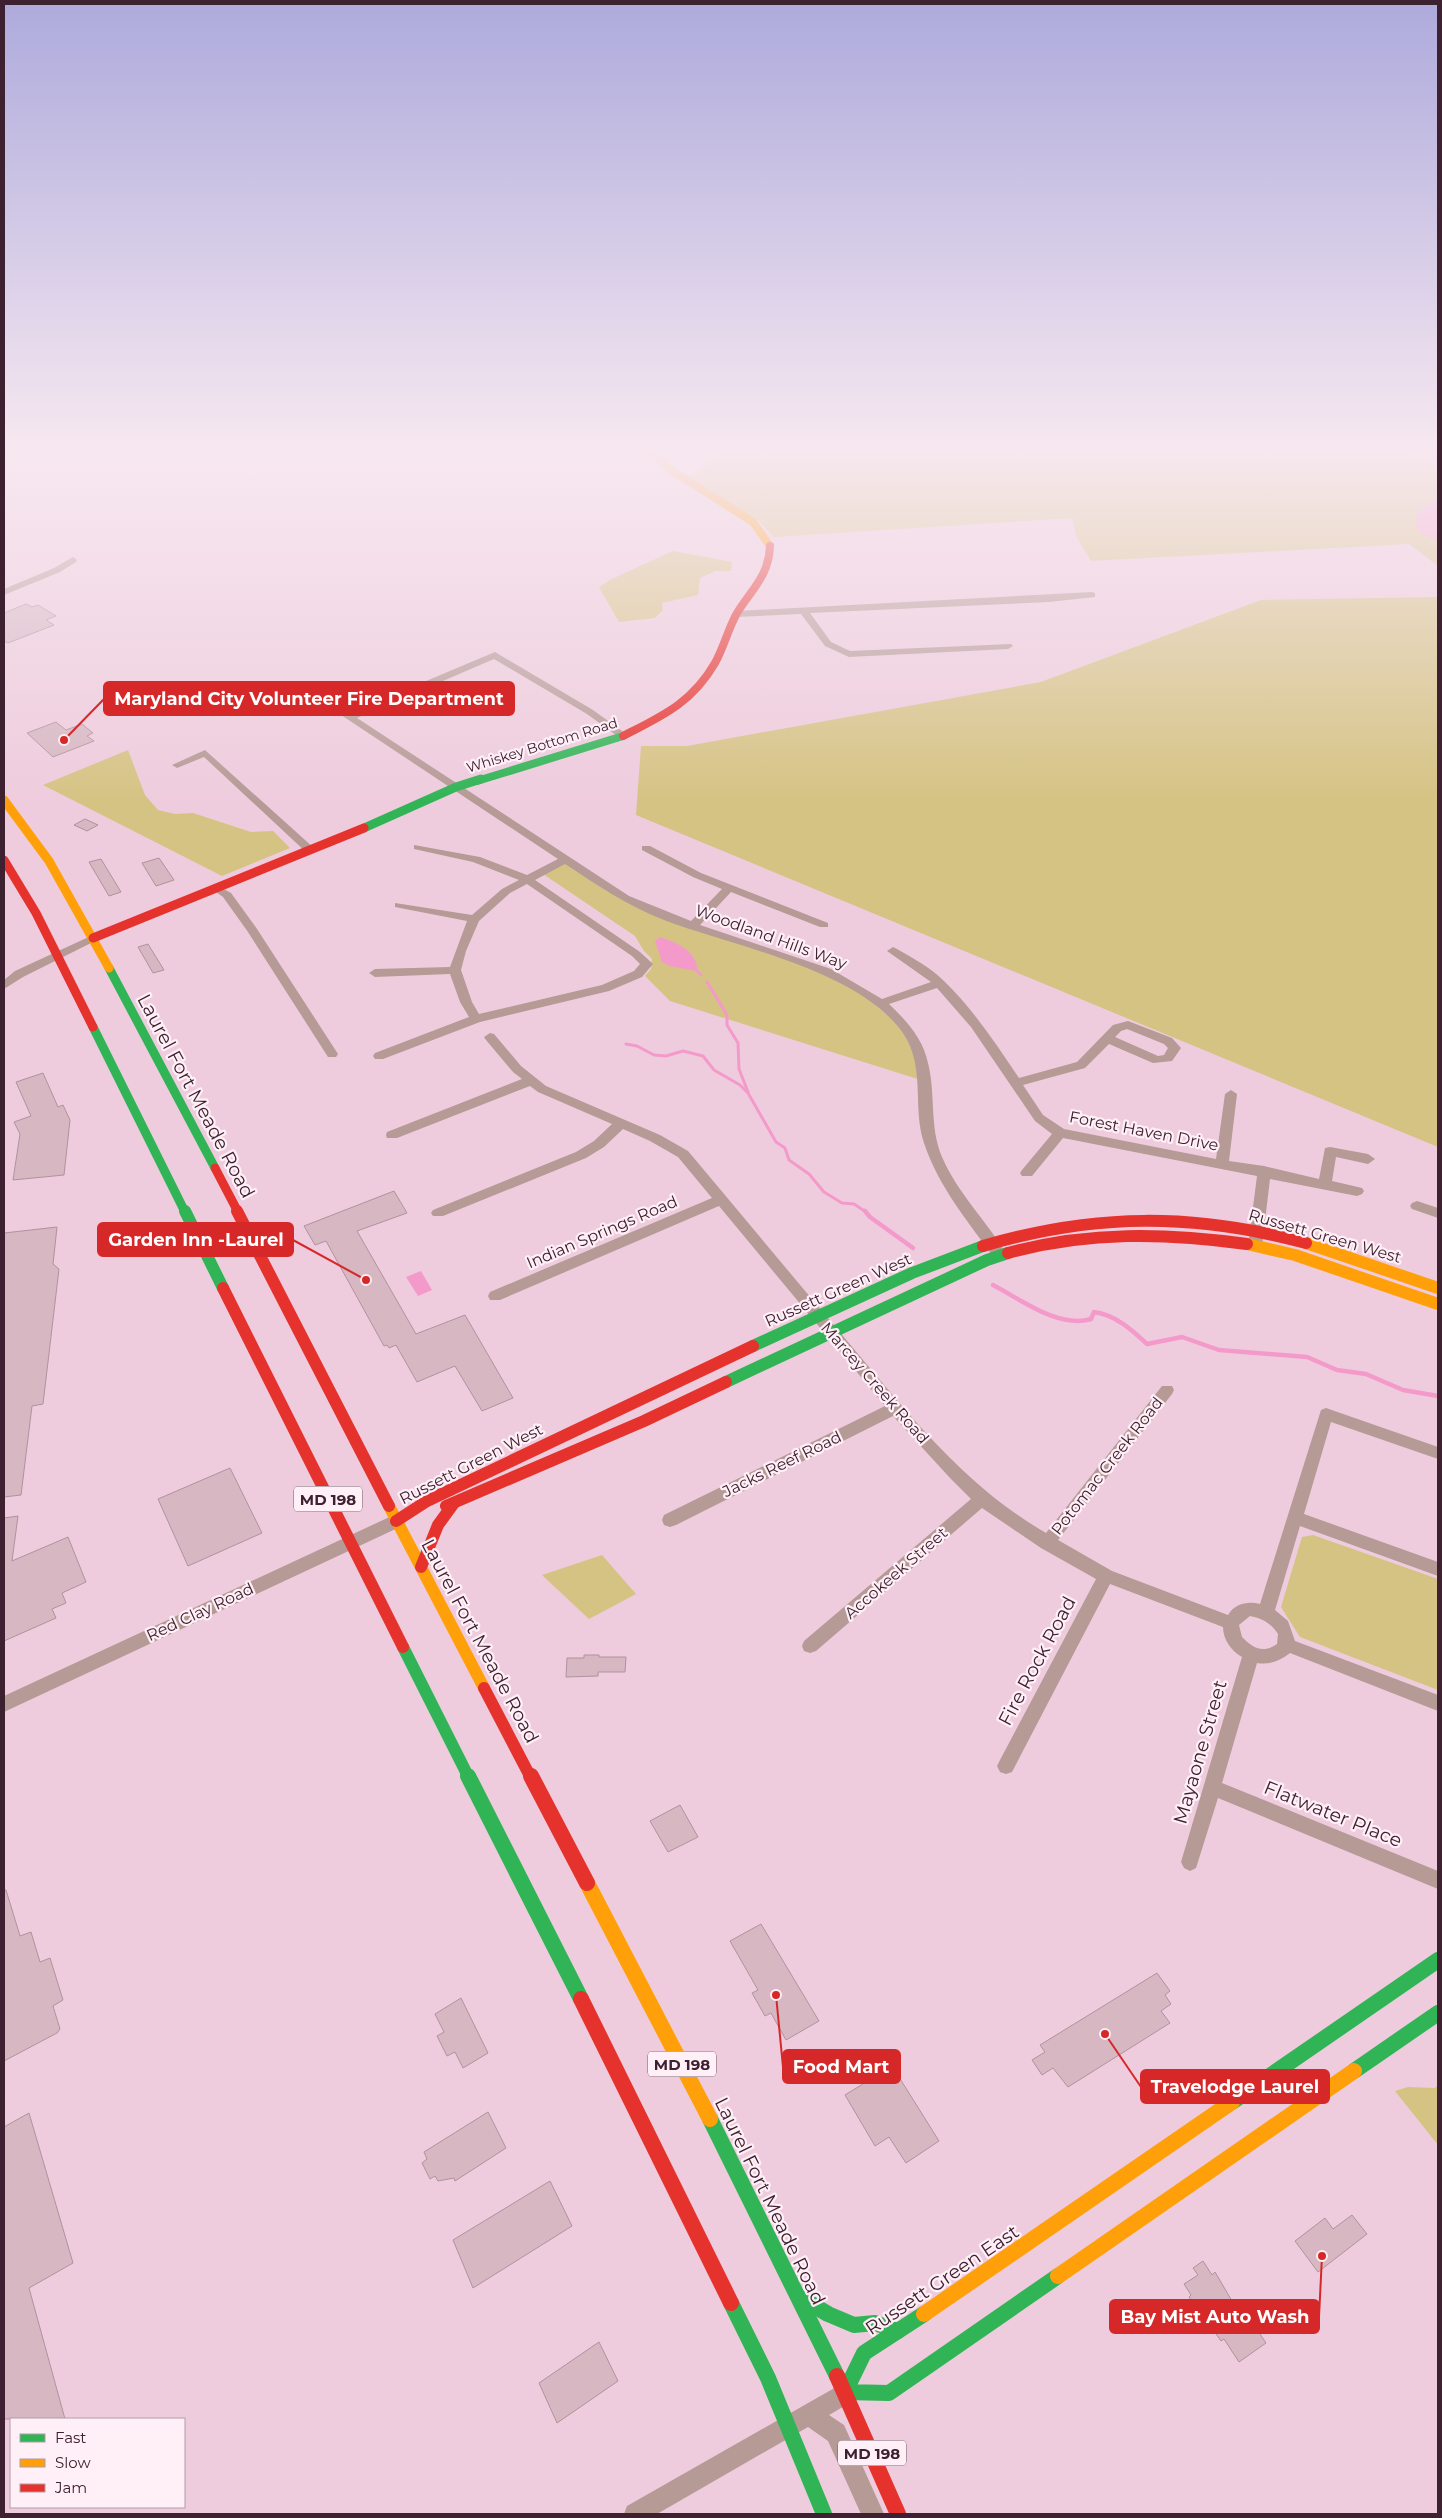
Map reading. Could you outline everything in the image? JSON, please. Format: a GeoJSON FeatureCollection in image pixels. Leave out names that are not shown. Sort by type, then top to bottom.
{"type":"FeatureCollection","features":[{"type":"Feature","properties":{"kind":"street"},"geometry":{"type":"LineString","coordinates":[[4,592],[59,569]]}},
{"type":"Feature","properties":{"kind":"street","name":"Whiskey Bottom Road"},"geometry":{"type":"LineString","coordinates":[[93,938],[311,851],[456,787],[624,736],[664,716],[689,694],[715,662],[737,614],[768,569]]}},
{"type":"Feature","properties":{"kind":"street"},"geometry":{"type":"LineString","coordinates":[[737,614],[804,612],[1092,595]]}},
{"type":"Feature","properties":{"kind":"street"},"geometry":{"type":"LineString","coordinates":[[804,612],[828,644],[849,654],[1008,646]]}},
{"type":"Feature","properties":{"kind":"street"},"geometry":{"type":"LineString","coordinates":[[350,717],[495,656],[590,712],[624,736]]}},
{"type":"Feature","properties":{"kind":"street","name":"Woodland Hills Way"},"geometry":{"type":"LineString","coordinates":[[322,699],[564,860],[625,898],[693,926],[828,972],[880,1003],[903,1028],[921,1061],[930,1141],[937,1160],[1000,1255]]}},
{"type":"Feature","properties":{"kind":"street"},"geometry":{"type":"LineString","coordinates":[[177,765],[205,753],[311,851]]}},
{"type":"Feature","properties":{"kind":"street","name":"Laurel Fort Meade Road"},"geometry":{"type":"LineString","coordinates":[[4,800],[49,861],[93,938],[189,1117],[396,1521],[683,2065],[845,2392],[898,2514]]}},
{"type":"Feature","properties":{"kind":"street"},"geometry":{"type":"LineString","coordinates":[[379,1056],[476,1019],[519,1007],[605,988],[638,974],[647,964],[636,954],[526,879],[476,859],[418,847]]}},
{"type":"Feature","properties":{"kind":"street"},"geometry":{"type":"LineString","coordinates":[[646,848],[690,872],[824,925]]}},
{"type":"Feature","properties":{"kind":"street","name":"MD 198"},"geometry":{"type":"LineString","coordinates":[[4,860],[36,913],[350,1543],[603,2042],[768,2378],[824,2514]]}},
{"type":"Feature","properties":{"kind":"street"},"geometry":{"type":"LineString","coordinates":[[476,1019],[466,1002],[455,970],[460,951],[474,919],[506,892],[526,879],[564,860]]}},
{"type":"Feature","properties":{"kind":"street"},"geometry":{"type":"LineString","coordinates":[[693,926],[729,888]]}},
{"type":"Feature","properties":{"kind":"street"},"geometry":{"type":"LineString","coordinates":[[218,889],[227,895],[253,931],[332,1054]]}},
{"type":"Feature","properties":{"kind":"street"},"geometry":{"type":"LineString","coordinates":[[399,905],[474,919]]}},
{"type":"Feature","properties":{"kind":"street"},"geometry":{"type":"LineString","coordinates":[[4,985],[19,974],[56,954],[93,938]]}},
{"type":"Feature","properties":{"kind":"street","name":"Forest Haven Drive"},"geometry":{"type":"LineString","coordinates":[[893,951],[920,966],[960,1004],[1039,1118],[1060,1133],[1264,1171],[1358,1191]]}},
{"type":"Feature","properties":{"kind":"street"},"geometry":{"type":"LineString","coordinates":[[376,973],[455,970]]}},
{"type":"Feature","properties":{"kind":"street"},"geometry":{"type":"LineString","coordinates":[[880,1003],[940,983]]}},
{"type":"Feature","properties":{"kind":"street"},"geometry":{"type":"LineString","coordinates":[[1015,1083],[1082,1065],[1117,1028],[1128,1025],[1168,1041],[1175,1048],[1168,1058],[1157,1060],[1108,1038]]}},
{"type":"Feature","properties":{"kind":"street","name":"Marcey Creek Road"},"geometry":{"type":"LineString","coordinates":[[490,1037],[530,1081],[542,1089],[655,1138],[682,1154],[895,1408],[956,1475],[982,1499],[1047,1543],[1106,1576],[1231,1623]]}},
{"type":"Feature","properties":{"kind":"street"},"geometry":{"type":"LineString","coordinates":[[392,1135],[530,1081]]}},
{"type":"Feature","properties":{"kind":"street"},"geometry":{"type":"LineString","coordinates":[[1222,1163],[1231,1094]]}},
{"type":"Feature","properties":{"kind":"street"},"geometry":{"type":"LineString","coordinates":[[438,1212],[581,1155],[599,1144],[621,1124]]}},
{"type":"Feature","properties":{"kind":"street"},"geometry":{"type":"LineString","coordinates":[[1027,1173],[1060,1133]]}},
{"type":"Feature","properties":{"kind":"street"},"geometry":{"type":"LineString","coordinates":[[1325,1184],[1330,1151],[1368,1159]]}},
{"type":"Feature","properties":{"kind":"street"},"geometry":{"type":"LineString","coordinates":[[1255,1246],[1259,1231],[1264,1171]]}},
{"type":"Feature","properties":{"kind":"street","name":"Indian Springs Road"},"geometry":{"type":"LineString","coordinates":[[495,1296],[722,1200]]}},
{"type":"Feature","properties":{"kind":"street"},"geometry":{"type":"LineString","coordinates":[[1417,1206],[1438,1213]]}},
{"type":"Feature","properties":{"kind":"street","name":"Russett Green West"},"geometry":{"type":"LineString","coordinates":[[396,1521],[427,1501],[699,1370],[818,1316],[934,1265],[991,1243],[1046,1227],[1126,1220],[1169,1220],[1259,1231],[1438,1288]]}},
{"type":"Feature","properties":{"kind":"street","name":"Russett Green West"},"geometry":{"type":"LineString","coordinates":[[396,1521],[430,1513],[644,1421],[1000,1255],[1066,1240],[1105,1236],[1173,1236],[1255,1246],[1288,1254],[1438,1304]]}},
{"type":"Feature","properties":{"kind":"street","name":"Potomac Creek Road"},"geometry":{"type":"LineString","coordinates":[[1047,1543],[1168,1390]]}},
{"type":"Feature","properties":{"kind":"street","name":"Jacks Reef Road"},"geometry":{"type":"LineString","coordinates":[[670,1520],[895,1408]]}},
{"type":"Feature","properties":{"kind":"street"},"geometry":{"type":"LineString","coordinates":[[1266,1612],[1326,1414],[1438,1453]]}},
{"type":"Feature","properties":{"kind":"street","name":"Accokeek Street"},"geometry":{"type":"LineString","coordinates":[[810,1646],[982,1499]]}},
{"type":"Feature","properties":{"kind":"street"},"geometry":{"type":"LineString","coordinates":[[421,1567],[438,1525],[454,1503]]}},
{"type":"Feature","properties":{"kind":"street"},"geometry":{"type":"LineString","coordinates":[[1294,1517],[1438,1569]]}},
{"type":"Feature","properties":{"kind":"street","name":"Red Clay Road"},"geometry":{"type":"LineString","coordinates":[[4,1704],[396,1521]]}},
{"type":"Feature","properties":{"kind":"street","name":"Fire Rock Road"},"geometry":{"type":"LineString","coordinates":[[1006,1766],[1106,1576]]}},
{"type":"Feature","properties":{"kind":"street"},"geometry":{"type":"LineString","coordinates":[[1248,1609],[1266,1612],[1280,1622],[1286,1637],[1285,1644],[1276,1655],[1259,1657],[1237,1644],[1232,1637],[1231,1623],[1234,1617],[1248,1609]]}},
{"type":"Feature","properties":{"kind":"street"},"geometry":{"type":"LineString","coordinates":[[1285,1644],[1438,1703]]}},
{"type":"Feature","properties":{"kind":"street","name":"Mayaone Street"},"geometry":{"type":"LineString","coordinates":[[1190,1862],[1251,1654]]}},
{"type":"Feature","properties":{"kind":"street","name":"Flatwater Place"},"geometry":{"type":"LineString","coordinates":[[1212,1787],[1438,1880]]}},
{"type":"Feature","properties":{"kind":"street","name":"Russett Green East"},"geometry":{"type":"LineString","coordinates":[[845,2392],[864,2354],[1438,1960]]}},
{"type":"Feature","properties":{"kind":"street"},"geometry":{"type":"LineString","coordinates":[[635,2514],[845,2392],[889,2394],[1438,2013]]}},
{"type":"Feature","properties":{"kind":"street"},"geometry":{"type":"LineString","coordinates":[[798,2296],[828,2314],[854,2325],[875,2323],[898,2331]]}},
{"type":"Feature","properties":{"kind":"street"},"geometry":{"type":"LineString","coordinates":[[809,2414],[836,2433],[846,2450],[873,2514]]}},
{"type":"Feature","properties":{"kind":"shaded area"},"geometry":{"type":"Polygon","coordinates":[[[635,569],[731,569],[731,571],[715,571],[700,578],[698,595],[662,603],[663,610],[655,618],[619,622],[599,587],[635,569]]]}},
{"type":"Feature","properties":{"kind":"shaded area"},"geometry":{"type":"Polygon","coordinates":[[[1438,597],[1438,1147],[636,815],[641,746],[687,746],[1041,682],[1261,600],[1438,597]]]}},
{"type":"Feature","properties":{"kind":"shaded area"},"geometry":{"type":"Polygon","coordinates":[[[128,750],[145,795],[158,810],[175,814],[193,813],[251,832],[273,831],[290,848],[222,876],[43,785],[128,750]]]}},
{"type":"Feature","properties":{"kind":"shaded area"},"geometry":{"type":"Polygon","coordinates":[[[564,860],[625,898],[846,981],[903,1028],[924,1081],[670,1001],[645,976],[651,969],[652,959],[644,951],[635,936],[540,872],[564,860]]]}},
{"type":"Feature","properties":{"kind":"shaded area"},"geometry":{"type":"Polygon","coordinates":[[[660,937],[685,948],[694,958],[697,971],[669,966],[662,962],[655,941],[660,937]]]}},
{"type":"Feature","properties":{"kind":"shaded area"},"geometry":{"type":"Polygon","coordinates":[[[421,1271],[432,1290],[418,1296],[406,1277],[421,1271]]]}},
{"type":"Feature","properties":{"kind":"shaded area"},"geometry":{"type":"Polygon","coordinates":[[[1313,1535],[1438,1579],[1438,1690],[1300,1637],[1281,1607],[1302,1537],[1313,1535]]]}},
{"type":"Feature","properties":{"kind":"shaded area"},"geometry":{"type":"Polygon","coordinates":[[[602,1555],[636,1594],[589,1619],[542,1575],[602,1555]]]}},
{"type":"Feature","properties":{"kind":"shaded area"},"geometry":{"type":"Polygon","coordinates":[[[1438,2085],[1438,2145],[1395,2091],[1408,2087],[1435,2088],[1438,2085]]]}},
{"type":"Feature","properties":{"kind":"building"},"geometry":{"type":"Polygon","coordinates":[[[26,604],[32,607],[38,605],[56,616],[46,620],[54,625],[8,643],[4,641],[4,613],[26,604]]]}},
{"type":"Feature","properties":{"kind":"building"},"geometry":{"type":"Polygon","coordinates":[[[56,722],[66,730],[82,724],[93,733],[87,736],[94,741],[53,757],[27,733],[56,722]]]}},
{"type":"Feature","properties":{"kind":"building"},"geometry":{"type":"Polygon","coordinates":[[[85,819],[98,825],[87,831],[74,825],[85,819]]]}},
{"type":"Feature","properties":{"kind":"building"},"geometry":{"type":"Polygon","coordinates":[[[159,858],[174,880],[156,886],[142,863],[159,858]]]}},
{"type":"Feature","properties":{"kind":"building"},"geometry":{"type":"Polygon","coordinates":[[[101,859],[121,892],[109,896],[89,862],[101,859]]]}},
{"type":"Feature","properties":{"kind":"building"},"geometry":{"type":"Polygon","coordinates":[[[148,944],[164,970],[153,973],[138,947],[148,944]]]}},
{"type":"Feature","properties":{"kind":"building"},"geometry":{"type":"Polygon","coordinates":[[[43,1073],[58,1107],[63,1105],[70,1120],[64,1175],[13,1180],[20,1134],[14,1122],[31,1116],[16,1082],[43,1073]]]}},
{"type":"Feature","properties":{"kind":"building"},"geometry":{"type":"Polygon","coordinates":[[[394,1191],[407,1213],[357,1231],[416,1334],[465,1315],[513,1398],[482,1411],[455,1366],[417,1382],[396,1345],[389,1348],[387,1345],[384,1346],[326,1241],[315,1245],[304,1226],[394,1191]]]}},
{"type":"Feature","properties":{"kind":"building"},"geometry":{"type":"Polygon","coordinates":[[[57,1227],[53,1264],[59,1269],[43,1404],[32,1406],[21,1495],[4,1497],[4,1233],[57,1227]]]}},
{"type":"Feature","properties":{"kind":"building"},"geometry":{"type":"Polygon","coordinates":[[[230,1468],[262,1533],[188,1566],[158,1499],[230,1468]]]}},
{"type":"Feature","properties":{"kind":"building"},"geometry":{"type":"Polygon","coordinates":[[[18,1516],[12,1561],[68,1537],[86,1582],[62,1593],[66,1603],[52,1609],[56,1618],[4,1641],[4,1518],[18,1516]]]}},
{"type":"Feature","properties":{"kind":"building"},"geometry":{"type":"Polygon","coordinates":[[[584,1655],[626,1657],[625,1672],[598,1672],[598,1676],[566,1677],[567,1658],[584,1658],[584,1655]]]}},
{"type":"Feature","properties":{"kind":"building"},"geometry":{"type":"Polygon","coordinates":[[[680,1805],[698,1837],[668,1852],[650,1821],[680,1805]]]}},
{"type":"Feature","properties":{"kind":"building"},"geometry":{"type":"Polygon","coordinates":[[[4,1890],[6,1890],[20,1936],[31,1932],[40,1962],[50,1958],[63,2000],[53,2006],[60,2029],[57,2033],[4,2061],[4,1890]]]}},
{"type":"Feature","properties":{"kind":"building"},"geometry":{"type":"Polygon","coordinates":[[[761,1924],[819,2021],[786,2040],[771,2013],[765,2016],[752,1993],[758,1990],[730,1941],[761,1924]]]}},
{"type":"Feature","properties":{"kind":"building"},"geometry":{"type":"Polygon","coordinates":[[[1157,1973],[1170,1991],[1165,1995],[1171,2004],[1161,2011],[1170,2023],[1068,2087],[1053,2068],[1042,2075],[1032,2060],[1045,2052],[1040,2045],[1157,1973]]]}},
{"type":"Feature","properties":{"kind":"building"},"geometry":{"type":"Polygon","coordinates":[[[461,1998],[488,2053],[463,2068],[455,2052],[447,2056],[437,2036],[444,2032],[435,2014],[461,1998]]]}},
{"type":"Feature","properties":{"kind":"building"},"geometry":{"type":"Polygon","coordinates":[[[892,2066],[939,2141],[906,2163],[889,2137],[875,2146],[845,2095],[892,2066]]]}},
{"type":"Feature","properties":{"kind":"building"},"geometry":{"type":"Polygon","coordinates":[[[488,2112],[506,2148],[455,2181],[454,2178],[438,2181],[435,2176],[430,2179],[422,2163],[427,2159],[424,2152],[488,2112]]]}},
{"type":"Feature","properties":{"kind":"building"},"geometry":{"type":"Polygon","coordinates":[[[29,2113],[73,2263],[29,2288],[65,2418],[4,2419],[4,2127],[29,2113]]]}},
{"type":"Feature","properties":{"kind":"building"},"geometry":{"type":"Polygon","coordinates":[[[550,2181],[572,2226],[473,2288],[453,2240],[550,2181]]]}},
{"type":"Feature","properties":{"kind":"building"},"geometry":{"type":"Polygon","coordinates":[[[1352,2215],[1367,2234],[1318,2272],[1295,2241],[1325,2218],[1333,2229],[1352,2215]]]}},
{"type":"Feature","properties":{"kind":"building"},"geometry":{"type":"Polygon","coordinates":[[[1203,2261],[1212,2275],[1215,2272],[1239,2313],[1244,2310],[1266,2343],[1239,2362],[1224,2339],[1221,2341],[1212,2328],[1210,2329],[1189,2297],[1191,2295],[1184,2284],[1198,2275],[1193,2268],[1203,2261]]]}},
{"type":"Feature","properties":{"kind":"building"},"geometry":{"type":"Polygon","coordinates":[[[599,2342],[618,2381],[557,2423],[539,2383],[599,2342]]]}},
{"type":"Feature","properties":{"kind":"waterway"},"geometry":{"type":"LineString","coordinates":[[697,971],[701,975]]}},
{"type":"Feature","properties":{"kind":"waterway"},"geometry":{"type":"LineString","coordinates":[[707,982],[727,1015],[727,1025],[738,1043],[739,1069],[748,1092]]}},
{"type":"Feature","properties":{"kind":"waterway"},"geometry":{"type":"LineString","coordinates":[[626,1044],[637,1046],[654,1055],[666,1056],[683,1051],[703,1056],[714,1070],[740,1085],[748,1093],[776,1142],[785,1148],[789,1160],[809,1174],[824,1192],[842,1203],[854,1204],[866,1212]]}},
{"type":"Feature","properties":{"kind":"waterway"},"geometry":{"type":"LineString","coordinates":[[866,1212],[870,1217],[913,1248]]}},
{"type":"Feature","properties":{"kind":"waterway"},"geometry":{"type":"LineString","coordinates":[[993,1285],[1027,1305],[1066,1320],[1079,1321],[1091,1319],[1094,1312],[1109,1316],[1147,1344],[1182,1337],[1219,1350],[1307,1357],[1337,1370],[1366,1374],[1403,1390],[1438,1396]]}},
{"type":"Feature","properties":{"kind":"traffic: fast"},"geometry":{"type":"LineString","coordinates":[[364,828],[456,787],[623,736]]}},
{"type":"Feature","properties":{"kind":"traffic: fast"},"geometry":{"type":"LineString","coordinates":[[109,968],[215,1168]]}},
{"type":"Feature","properties":{"kind":"traffic: fast"},"geometry":{"type":"LineString","coordinates":[[93,1027],[223,1288]]}},
{"type":"Feature","properties":{"kind":"traffic: fast"},"geometry":{"type":"LineString","coordinates":[[753,1346],[912,1273],[983,1246]]}},
{"type":"Feature","properties":{"kind":"traffic: fast"},"geometry":{"type":"LineString","coordinates":[[726,1382],[987,1260],[1008,1253]]}},
{"type":"Feature","properties":{"kind":"traffic: fast"},"geometry":{"type":"LineString","coordinates":[[403,1647],[581,1999]]}},
{"type":"Feature","properties":{"kind":"traffic: fast"},"geometry":{"type":"LineString","coordinates":[[1232,2102],[1438,1960]]}},
{"type":"Feature","properties":{"kind":"traffic: fast"},"geometry":{"type":"LineString","coordinates":[[1354,2071],[1438,2013]]}},
{"type":"Feature","properties":{"kind":"traffic: fast"},"geometry":{"type":"LineString","coordinates":[[710,2119],[837,2376]]}},
{"type":"Feature","properties":{"kind":"traffic: fast"},"geometry":{"type":"LineString","coordinates":[[924,2314],[864,2353],[845,2392],[889,2393],[1058,2276]]}},
{"type":"Feature","properties":{"kind":"traffic: fast"},"geometry":{"type":"LineString","coordinates":[[801,2298],[828,2314],[854,2325],[875,2323],[898,2331]]}},
{"type":"Feature","properties":{"kind":"traffic: fast"},"geometry":{"type":"LineString","coordinates":[[731,2303],[768,2378],[824,2514]]}},
{"type":"Feature","properties":{"kind":"traffic: slow"},"geometry":{"type":"LineString","coordinates":[[4,800],[49,861],[109,968]]}},
{"type":"Feature","properties":{"kind":"traffic: slow"},"geometry":{"type":"LineString","coordinates":[[1306,1243],[1438,1288]]}},
{"type":"Feature","properties":{"kind":"traffic: slow"},"geometry":{"type":"LineString","coordinates":[[1247,1244],[1295,1255],[1438,1304]]}},
{"type":"Feature","properties":{"kind":"traffic: slow"},"geometry":{"type":"LineString","coordinates":[[389,1506],[484,1688]]}},
{"type":"Feature","properties":{"kind":"traffic: slow"},"geometry":{"type":"LineString","coordinates":[[587,1883],[710,2119]]}},
{"type":"Feature","properties":{"kind":"traffic: slow"},"geometry":{"type":"LineString","coordinates":[[1058,2276],[1354,2071]]}},
{"type":"Feature","properties":{"kind":"traffic: slow"},"geometry":{"type":"LineString","coordinates":[[924,2314],[1232,2102]]}},
{"type":"Feature","properties":{"kind":"traffic: jam"},"geometry":{"type":"LineString","coordinates":[[623,736],[654,722],[671,711],[705,677],[715,663],[737,613],[760,582],[767,569]]}},
{"type":"Feature","properties":{"kind":"traffic: jam"},"geometry":{"type":"LineString","coordinates":[[93,938],[364,828]]}},
{"type":"Feature","properties":{"kind":"traffic: jam"},"geometry":{"type":"LineString","coordinates":[[4,860],[36,913],[93,1027]]}},
{"type":"Feature","properties":{"kind":"traffic: jam"},"geometry":{"type":"LineString","coordinates":[[215,1168],[389,1506]]}},
{"type":"Feature","properties":{"kind":"traffic: jam"},"geometry":{"type":"LineString","coordinates":[[983,1246],[1062,1226],[1144,1219],[1226,1225],[1306,1243]]}},
{"type":"Feature","properties":{"kind":"traffic: jam"},"geometry":{"type":"LineString","coordinates":[[1008,1253],[1067,1239],[1097,1236],[1157,1235],[1247,1244]]}},
{"type":"Feature","properties":{"kind":"traffic: jam"},"geometry":{"type":"LineString","coordinates":[[223,1288],[403,1647]]}},
{"type":"Feature","properties":{"kind":"traffic: jam"},"geometry":{"type":"LineString","coordinates":[[396,1521],[427,1501],[753,1346]]}},
{"type":"Feature","properties":{"kind":"traffic: jam"},"geometry":{"type":"LineString","coordinates":[[446,1506],[644,1421],[726,1382]]}},
{"type":"Feature","properties":{"kind":"traffic: jam"},"geometry":{"type":"LineString","coordinates":[[421,1567],[438,1525],[454,1503]]}},
{"type":"Feature","properties":{"kind":"traffic: jam"},"geometry":{"type":"LineString","coordinates":[[484,1688],[587,1883]]}},
{"type":"Feature","properties":{"kind":"traffic: jam"},"geometry":{"type":"LineString","coordinates":[[581,1999],[731,2303]]}},
{"type":"Feature","properties":{"kind":"traffic: jam"},"geometry":{"type":"LineString","coordinates":[[837,2376],[898,2514]]}},
{"type":"Feature","properties":{"kind":"place","name":"Maryland City Volunteer Fire Department"},"geometry":{"type":"Point","coordinates":[64,740]}},
{"type":"Feature","properties":{"kind":"place","name":"Garden Inn -Laurel"},"geometry":{"type":"Point","coordinates":[366,1280]}},
{"type":"Feature","properties":{"kind":"place","name":"Food Mart"},"geometry":{"type":"Point","coordinates":[776,1995]}},
{"type":"Feature","properties":{"kind":"place","name":"Travelodge Laurel"},"geometry":{"type":"Point","coordinates":[1105,2034]}},
{"type":"Feature","properties":{"kind":"place","name":"Bay Mist Auto Wash"},"geometry":{"type":"Point","coordinates":[1322,2256]}}]}
